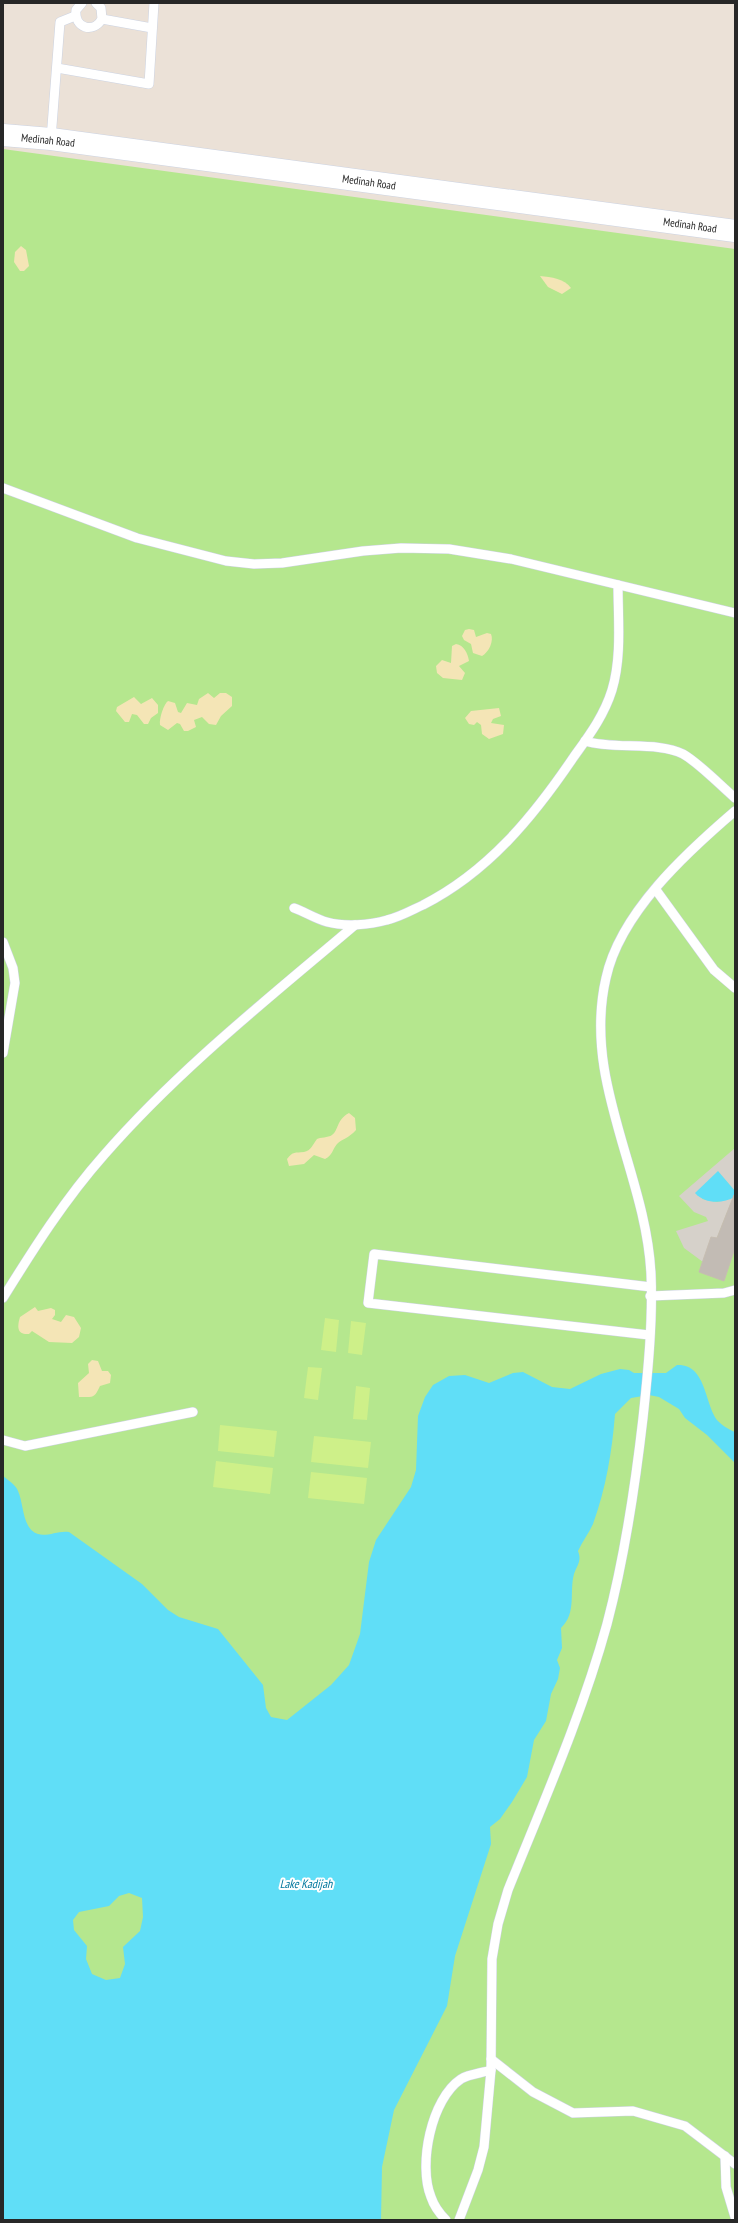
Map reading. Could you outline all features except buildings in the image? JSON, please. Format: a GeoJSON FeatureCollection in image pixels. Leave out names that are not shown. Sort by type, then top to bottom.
{"type":"FeatureCollection","features":[{"type":"Feature","properties":{"kind":"main road","name":"Medinah Road"},"geometry":{"type":"LineString","coordinates":[[3,135],[51,140],[735,231]]}},
{"type":"Feature","properties":{"kind":"lane"},"geometry":{"type":"LineString","coordinates":[[82,3],[76,10],[76,16],[80,25],[85,28],[95,27],[102,19],[101,8],[96,3]]}},
{"type":"Feature","properties":{"kind":"lane"},"geometry":{"type":"LineString","coordinates":[[57,68],[150,84],[154,3]]}},
{"type":"Feature","properties":{"kind":"lane"},"geometry":{"type":"LineString","coordinates":[[51,140],[60,22],[76,16]]}},
{"type":"Feature","properties":{"kind":"lane"},"geometry":{"type":"LineString","coordinates":[[102,19],[152,28]]}},
{"type":"Feature","properties":{"kind":"lane"},"geometry":{"type":"LineString","coordinates":[[3,488],[137,538],[226,561],[254,564],[282,563],[363,551],[401,548],[449,549],[511,559],[735,613]]}},
{"type":"Feature","properties":{"kind":"lane"},"geometry":{"type":"LineString","coordinates":[[294,908],[328,922],[355,925],[387,920],[411,911],[459,884],[495,856],[523,824],[585,741],[606,707],[614,684],[619,637],[618,585]]}},
{"type":"Feature","properties":{"kind":"lane"},"geometry":{"type":"LineString","coordinates":[[585,741],[599,745],[663,748],[683,754],[735,798]]}},
{"type":"Feature","properties":{"kind":"lane"},"geometry":{"type":"LineString","coordinates":[[459,2220],[478,2170],[484,2147],[491,2059],[492,1959],[498,1924],[508,1890],[582,1699],[606,1625],[619,1574],[634,1499],[648,1367],[651,1275],[645,1233],[606,1089],[600,1028],[606,977],[613,956],[633,918],[656,890],[735,811]]}},
{"type":"Feature","properties":{"kind":"lane"},"geometry":{"type":"LineString","coordinates":[[656,890],[714,970],[735,988]]}},
{"type":"Feature","properties":{"kind":"lane"},"geometry":{"type":"LineString","coordinates":[[3,1298],[59,1211],[104,1155],[191,1064],[355,925]]}},
{"type":"Feature","properties":{"kind":"lane"},"geometry":{"type":"LineString","coordinates":[[3,942],[13,968],[15,983],[3,1053]]}},
{"type":"Feature","properties":{"kind":"lane"},"geometry":{"type":"LineString","coordinates":[[649,1335],[368,1303],[374,1254],[650,1292],[724,1293],[735,1290]]}},
{"type":"Feature","properties":{"kind":"lane"},"geometry":{"type":"LineString","coordinates":[[3,1440],[25,1446],[193,1412]]}},
{"type":"Feature","properties":{"kind":"lane"},"geometry":{"type":"LineString","coordinates":[[491,2059],[533,2092],[573,2112],[633,2112],[685,2126],[735,2164]]}},
{"type":"Feature","properties":{"kind":"lane"},"geometry":{"type":"LineString","coordinates":[[446,2220],[436,2210],[430,2196],[426,2164],[431,2126],[444,2096],[462,2079],[490,2070]]}},
{"type":"Feature","properties":{"kind":"lane"},"geometry":{"type":"LineString","coordinates":[[726,2156],[726,2187],[735,2217]]}},
{"type":"Feature","properties":{"kind":"green space"},"geometry":{"type":"Polygon","coordinates":[[[3,149],[735,249],[735,2220],[3,2220],[3,149]]]}},
{"type":"Feature","properties":{"kind":"green space"},"geometry":{"type":"Polygon","coordinates":[[[325,1318],[339,1320],[336,1352],[321,1350],[325,1318]]]}},
{"type":"Feature","properties":{"kind":"green space"},"geometry":{"type":"Polygon","coordinates":[[[351,1321],[366,1323],[362,1355],[348,1353],[351,1321]]]}},
{"type":"Feature","properties":{"kind":"green space"},"geometry":{"type":"Polygon","coordinates":[[[308,1367],[322,1368],[318,1400],[304,1398],[308,1367]]]}},
{"type":"Feature","properties":{"kind":"green space"},"geometry":{"type":"Polygon","coordinates":[[[356,1386],[370,1388],[367,1420],[353,1419],[356,1386]]]}},
{"type":"Feature","properties":{"kind":"green space"},"geometry":{"type":"Polygon","coordinates":[[[220,1425],[277,1431],[274,1457],[218,1451],[220,1425]]]}},
{"type":"Feature","properties":{"kind":"green space"},"geometry":{"type":"Polygon","coordinates":[[[314,1436],[371,1442],[368,1468],[311,1462],[314,1436]]]}},
{"type":"Feature","properties":{"kind":"green space"},"geometry":{"type":"Polygon","coordinates":[[[216,1461],[273,1468],[270,1494],[213,1487],[216,1461]]]}},
{"type":"Feature","properties":{"kind":"green space"},"geometry":{"type":"Polygon","coordinates":[[[311,1472],[367,1478],[364,1504],[308,1498],[311,1472]]]}},
{"type":"Feature","properties":{"kind":"sand"},"geometry":{"type":"Polygon","coordinates":[[[21,246],[26,250],[29,266],[24,271],[20,271],[14,262],[15,252],[21,246]]]}},
{"type":"Feature","properties":{"kind":"sand"},"geometry":{"type":"Polygon","coordinates":[[[540,276],[565,282],[571,288],[562,294],[548,287],[540,276]]]}},
{"type":"Feature","properties":{"kind":"sand"},"geometry":{"type":"Polygon","coordinates":[[[465,630],[474,630],[476,637],[487,633],[491,634],[492,640],[490,646],[487,652],[482,656],[473,653],[471,644],[464,640],[462,636],[465,630]]]}},
{"type":"Feature","properties":{"kind":"sand"},"geometry":{"type":"Polygon","coordinates":[[[456,644],[465,650],[469,661],[459,666],[465,673],[462,680],[443,678],[437,673],[436,666],[442,660],[451,663],[452,646],[456,644]]]}},
{"type":"Feature","properties":{"kind":"sand"},"geometry":{"type":"Polygon","coordinates":[[[208,693],[214,698],[220,693],[226,693],[232,697],[232,706],[221,716],[216,725],[209,724],[202,717],[194,720],[196,727],[188,731],[184,731],[180,724],[177,723],[168,730],[160,725],[162,712],[168,701],[175,703],[178,712],[181,713],[187,703],[197,705],[199,699],[208,693]]]}},
{"type":"Feature","properties":{"kind":"sand"},"geometry":{"type":"Polygon","coordinates":[[[134,697],[141,704],[152,698],[158,705],[158,713],[151,718],[148,724],[144,724],[137,715],[132,714],[129,722],[125,722],[116,711],[117,707],[134,697]]]}},
{"type":"Feature","properties":{"kind":"sand"},"geometry":{"type":"Polygon","coordinates":[[[499,708],[501,716],[493,719],[491,723],[504,725],[503,734],[489,739],[482,734],[481,725],[477,722],[474,725],[469,724],[465,718],[471,711],[499,708]]]}},
{"type":"Feature","properties":{"kind":"sand"},"geometry":{"type":"Polygon","coordinates":[[[349,1113],[355,1118],[356,1130],[337,1144],[330,1156],[325,1159],[314,1155],[304,1164],[289,1166],[287,1159],[291,1155],[294,1153],[304,1152],[310,1149],[317,1139],[332,1135],[342,1119],[349,1113]]]}},
{"type":"Feature","properties":{"kind":"sand"},"geometry":{"type":"Polygon","coordinates":[[[35,1307],[38,1311],[51,1308],[55,1310],[55,1315],[52,1319],[61,1322],[66,1315],[74,1317],[81,1328],[79,1337],[72,1343],[49,1342],[32,1331],[29,1334],[20,1332],[18,1324],[20,1317],[35,1307]]]}},
{"type":"Feature","properties":{"kind":"sand"},"geometry":{"type":"Polygon","coordinates":[[[92,1360],[98,1361],[102,1371],[108,1371],[111,1375],[110,1383],[100,1386],[96,1393],[92,1396],[79,1397],[78,1383],[89,1373],[88,1364],[92,1360]]]}},
{"type":"Feature","properties":{"kind":"shaded area"},"geometry":{"type":"Polygon","coordinates":[[[735,1148],[735,1191],[718,1172],[702,1199],[717,1202],[735,1197],[735,1215],[727,1213],[717,1238],[703,1262],[684,1248],[676,1231],[708,1221],[706,1217],[694,1212],[679,1196],[735,1148]]]}},
{"type":"Feature","properties":{"kind":"water"},"geometry":{"type":"Polygon","coordinates":[[[718,1171],[735,1191],[735,1197],[725,1201],[714,1202],[699,1197],[695,1193],[718,1171]]]}},
{"type":"Feature","properties":{"kind":"water","name":"Lake Kadijah"},"geometry":{"type":"Polygon","coordinates":[[[677,1365],[687,1367],[695,1371],[704,1388],[714,1415],[719,1422],[735,1432],[735,1463],[707,1435],[685,1418],[679,1409],[659,1397],[649,1395],[631,1398],[615,1414],[610,1456],[602,1497],[593,1524],[578,1551],[579,1563],[574,1574],[571,1609],[566,1622],[561,1628],[562,1648],[557,1660],[560,1668],[558,1679],[551,1694],[546,1721],[534,1740],[527,1777],[500,1819],[490,1827],[491,1844],[455,1956],[447,2006],[394,2110],[382,2167],[381,2220],[3,2220],[3,1476],[17,1489],[26,1522],[33,1531],[42,1535],[69,1532],[142,1584],[168,1610],[179,1617],[218,1629],[263,1685],[266,1708],[271,1717],[287,1720],[331,1685],[349,1665],[360,1634],[369,1562],[376,1540],[411,1487],[416,1470],[418,1416],[425,1397],[433,1385],[449,1376],[465,1375],[489,1383],[513,1373],[523,1372],[552,1387],[570,1389],[601,1374],[620,1369],[629,1370],[634,1373],[666,1373],[677,1365]],[[129,1893],[119,1896],[109,1906],[79,1912],[73,1920],[74,1930],[87,1946],[86,1959],[92,1974],[106,1980],[120,1978],[125,1964],[123,1947],[140,1931],[143,1917],[142,1898],[129,1893]]]}}]}
